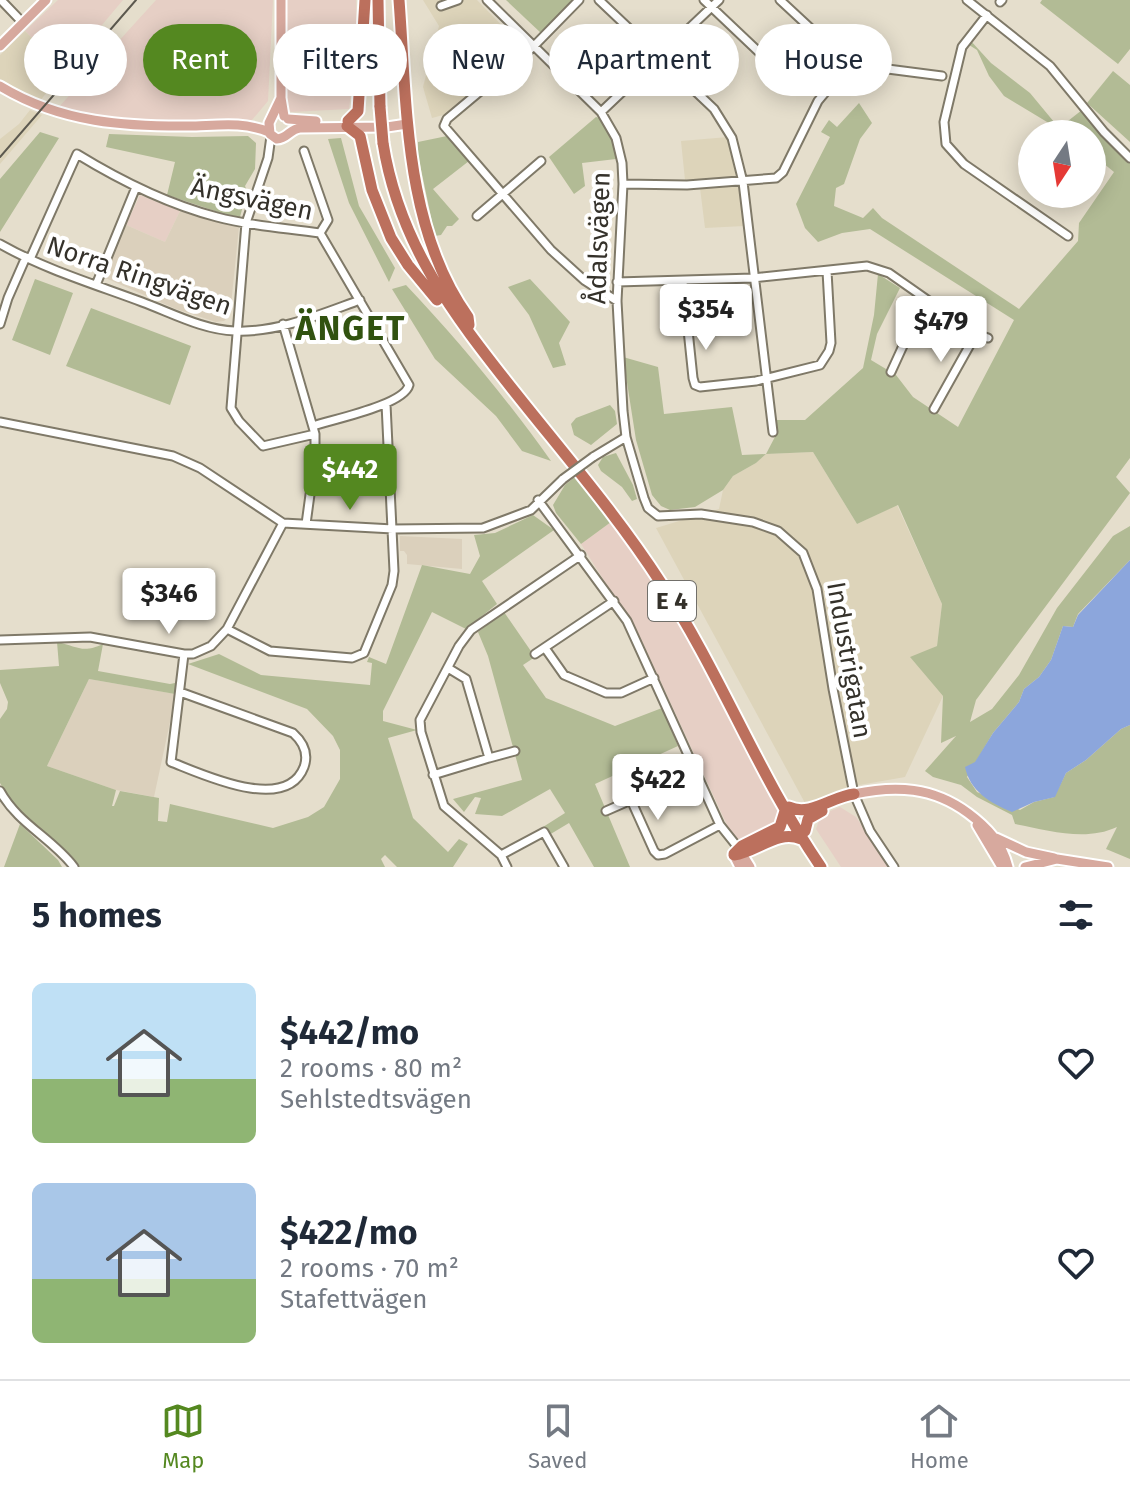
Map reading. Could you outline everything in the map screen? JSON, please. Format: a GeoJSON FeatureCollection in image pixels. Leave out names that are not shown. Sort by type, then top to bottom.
{"type":"FeatureCollection","features":[{"type":"Feature","properties":{"kind":"highway"},"geometry":{"type":"LineString","coordinates":[[348,124],[357,114],[360,102],[365,0]]}},
{"type":"Feature","properties":{"kind":"highway","name":"E 4"},"geometry":{"type":"LineString","coordinates":[[378,0],[383,143],[401,209],[426,268],[663,585],[787,809],[829,867]]}},
{"type":"Feature","properties":{"kind":"highway","name":"E 4"},"geometry":{"type":"LineString","coordinates":[[399,0],[414,180],[438,261],[468,317],[464,322]]}},
{"type":"Feature","properties":{"kind":"highway","name":"E 4"},"geometry":{"type":"LineString","coordinates":[[348,124],[360,136],[376,204],[395,244],[438,300],[464,322]]}},
{"type":"Feature","properties":{"kind":"highway"},"geometry":{"type":"LineString","coordinates":[[739,852],[779,829],[787,809],[802,810],[854,794]]}},
{"type":"Feature","properties":{"kind":"highway"},"geometry":{"type":"LineString","coordinates":[[739,852],[781,837],[804,835],[806,823],[813,815],[848,800],[854,794]]}},
{"type":"Feature","properties":{"kind":"highway","name":"E 4"},"geometry":{"type":"LineString","coordinates":[[804,835],[821,867]]}},
{"type":"Feature","properties":{"kind":"main road"},"geometry":{"type":"LineString","coordinates":[[0,46],[46,0]]}},
{"type":"Feature","properties":{"kind":"main road"},"geometry":{"type":"LineString","coordinates":[[275,130],[281,98],[281,0]]}},
{"type":"Feature","properties":{"kind":"main road"},"geometry":{"type":"LineString","coordinates":[[0,86],[46,109],[102,123],[241,125],[275,130],[348,124],[407,124]]}},
{"type":"Feature","properties":{"kind":"main road"},"geometry":{"type":"LineString","coordinates":[[281,98],[286,118]]}},
{"type":"Feature","properties":{"kind":"main road"},"geometry":{"type":"LineString","coordinates":[[286,118],[348,124]]}},
{"type":"Feature","properties":{"kind":"main road"},"geometry":{"type":"LineString","coordinates":[[275,130],[286,118]]}},
{"type":"Feature","properties":{"kind":"main road"},"geometry":{"type":"LineString","coordinates":[[275,130],[286,118]]}},
{"type":"Feature","properties":{"kind":"main road"},"geometry":{"type":"LineString","coordinates":[[854,794],[913,789],[941,797],[984,825],[994,837],[1005,867]]}},
{"type":"Feature","properties":{"kind":"main road"},"geometry":{"type":"LineString","coordinates":[[970,815],[1005,867]]}},
{"type":"Feature","properties":{"kind":"main road"},"geometry":{"type":"LineString","coordinates":[[994,837],[1026,852],[1108,867]]}},
{"type":"Feature","properties":{"kind":"main road"},"geometry":{"type":"LineString","coordinates":[[739,852],[740,867]]}},
{"type":"Feature","properties":{"kind":"main road"},"geometry":{"type":"LineString","coordinates":[[739,852],[750,867]]}},
{"type":"Feature","properties":{"kind":"main road"},"geometry":{"type":"LineString","coordinates":[[1025,867],[1057,859]]}},
{"type":"Feature","properties":{"kind":"street"},"geometry":{"type":"LineString","coordinates":[[1,0],[23,23]]}},
{"type":"Feature","properties":{"kind":"street"},"geometry":{"type":"LineString","coordinates":[[441,6],[458,0]]}},
{"type":"Feature","properties":{"kind":"street","name":"Ådalsvägen"},"geometry":{"type":"LineString","coordinates":[[487,0],[510,24]]}},
{"type":"Feature","properties":{"kind":"street"},"geometry":{"type":"LineString","coordinates":[[533,47],[579,0]]}},
{"type":"Feature","properties":{"kind":"street"},"geometry":{"type":"LineString","coordinates":[[599,0],[624,24]]}},
{"type":"Feature","properties":{"kind":"street"},"geometry":{"type":"LineString","coordinates":[[704,0],[755,48]]}},
{"type":"Feature","properties":{"kind":"street"},"geometry":{"type":"LineString","coordinates":[[694,24],[719,0]]}},
{"type":"Feature","properties":{"kind":"street"},"geometry":{"type":"LineString","coordinates":[[780,0],[806,24]]}},
{"type":"Feature","properties":{"kind":"street"},"geometry":{"type":"LineString","coordinates":[[967,0],[1050,66],[1104,132],[1130,158]]}},
{"type":"Feature","properties":{"kind":"street"},"geometry":{"type":"LineString","coordinates":[[987,15],[962,47],[944,122],[946,144],[964,164],[1068,236]]}},
{"type":"Feature","properties":{"kind":"street","name":"Ådalsvägen"},"geometry":{"type":"LineString","coordinates":[[533,47],[601,112],[610,124],[620,150],[623,184],[617,301],[626,437],[648,508],[663,516]]}},
{"type":"Feature","properties":{"kind":"street"},"geometry":{"type":"LineString","coordinates":[[892,70],[942,76]]}},
{"type":"Feature","properties":{"kind":"street"},"geometry":{"type":"LineString","coordinates":[[474,96],[447,119],[444,126],[568,266],[603,294],[617,301]]}},
{"type":"Feature","properties":{"kind":"street"},"geometry":{"type":"LineString","coordinates":[[601,112],[618,96]]}},
{"type":"Feature","properties":{"kind":"street"},"geometry":{"type":"LineString","coordinates":[[699,96],[723,120],[732,138],[743,182],[773,432]]}},
{"type":"Feature","properties":{"kind":"street"},"geometry":{"type":"LineString","coordinates":[[623,184],[687,185],[743,182],[779,176],[822,96]]}},
{"type":"Feature","properties":{"kind":"street"},"geometry":{"type":"LineString","coordinates":[[227,629],[270,651],[358,657],[368,647],[392,585],[393,529],[386,404],[263,446],[239,421],[230,401],[246,223],[275,130]]}},
{"type":"Feature","properties":{"kind":"street"},"geometry":{"type":"LineString","coordinates":[[304,151],[328,220],[320,233]]}},
{"type":"Feature","properties":{"kind":"street","name":"Ängsvägen"},"geometry":{"type":"LineString","coordinates":[[28,258],[77,154],[136,187],[192,209],[246,223],[320,233],[409,385],[405,394],[386,404]]}},
{"type":"Feature","properties":{"kind":"street"},"geometry":{"type":"LineString","coordinates":[[477,216],[541,161]]}},
{"type":"Feature","properties":{"kind":"street"},"geometry":{"type":"LineString","coordinates":[[96,285],[136,187]]}},
{"type":"Feature","properties":{"kind":"street","name":"Norra Ringvägen"},"geometry":{"type":"LineString","coordinates":[[0,244],[28,258],[199,324],[237,331],[283,324],[360,300]]}},
{"type":"Feature","properties":{"kind":"street"},"geometry":{"type":"LineString","coordinates":[[0,324],[8,298],[28,258]]}},
{"type":"Feature","properties":{"kind":"street"},"geometry":{"type":"LineString","coordinates":[[617,282],[753,278],[859,265],[874,267],[889,273],[976,334],[988,338]]}},
{"type":"Feature","properties":{"kind":"street"},"geometry":{"type":"LineString","coordinates":[[683,282],[695,385],[707,387],[814,368],[826,359],[831,343],[827,271]]}},
{"type":"Feature","properties":{"kind":"street"},"geometry":{"type":"LineString","coordinates":[[891,372],[924,300]]}},
{"type":"Feature","properties":{"kind":"street"},"geometry":{"type":"LineString","coordinates":[[283,324],[314,430],[315,458],[306,524]]}},
{"type":"Feature","properties":{"kind":"street"},"geometry":{"type":"LineString","coordinates":[[934,409],[976,334]]}},
{"type":"Feature","properties":{"kind":"street"},"geometry":{"type":"LineString","coordinates":[[0,422],[173,456],[208,473],[283,523],[393,529],[483,528],[516,516],[531,510],[563,479],[626,437]]}},
{"type":"Feature","properties":{"kind":"street"},"geometry":{"type":"LineString","coordinates":[[538,500],[581,555],[637,638],[720,825],[739,852]]}},
{"type":"Feature","properties":{"kind":"street","name":"Industrigatan"},"geometry":{"type":"LineString","coordinates":[[663,516],[701,514],[753,522],[778,531],[803,553],[817,589],[854,794],[870,831],[894,867]]}},
{"type":"Feature","properties":{"kind":"street"},"geometry":{"type":"LineString","coordinates":[[0,640],[90,637],[193,654],[211,646],[227,629],[283,523]]}},
{"type":"Feature","properties":{"kind":"street"},"geometry":{"type":"LineString","coordinates":[[507,867],[501,855],[444,806],[419,725],[471,630],[581,555]]}},
{"type":"Feature","properties":{"kind":"street"},"geometry":{"type":"LineString","coordinates":[[535,654],[614,601]]}},
{"type":"Feature","properties":{"kind":"street"},"geometry":{"type":"LineString","coordinates":[[545,648],[564,675],[606,693],[621,693],[654,678]]}},
{"type":"Feature","properties":{"kind":"street"},"geometry":{"type":"LineString","coordinates":[[180,692],[288,730],[300,740],[306,760],[300,775],[294,781],[270,790],[238,786],[171,762],[184,654]]}},
{"type":"Feature","properties":{"kind":"street"},"geometry":{"type":"LineString","coordinates":[[448,668],[466,679],[489,758]]}},
{"type":"Feature","properties":{"kind":"street"},"geometry":{"type":"LineString","coordinates":[[433,775],[515,751]]}},
{"type":"Feature","properties":{"kind":"street"},"geometry":{"type":"LineString","coordinates":[[606,811],[696,771]]}},
{"type":"Feature","properties":{"kind":"street"},"geometry":{"type":"LineString","coordinates":[[0,791],[28,826],[60,851],[74,867]]}},
{"type":"Feature","properties":{"kind":"street"},"geometry":{"type":"LineString","coordinates":[[631,800],[658,855],[720,825]]}},
{"type":"Feature","properties":{"kind":"street"},"geometry":{"type":"LineString","coordinates":[[0,805],[12,809]]}},
{"type":"Feature","properties":{"kind":"street"},"geometry":{"type":"LineString","coordinates":[[501,855],[544,832],[564,867]]}},
{"type":"Feature","properties":{"kind":"shaded area"},"geometry":{"type":"Polygon","coordinates":[[[58,0],[123,0],[103,24],[32,24],[58,0]]]}},
{"type":"Feature","properties":{"kind":"shaded area"},"geometry":{"type":"Polygon","coordinates":[[[156,0],[273,0],[268,101],[252,120],[117,121],[57,109],[69,96],[127,96],[127,32],[156,0]]]}},
{"type":"Feature","properties":{"kind":"shaded area"},"geometry":{"type":"Polygon","coordinates":[[[286,0],[356,0],[357,24],[286,24],[286,0]]]}},
{"type":"Feature","properties":{"kind":"shaded area"},"geometry":{"type":"Polygon","coordinates":[[[423,0],[477,0],[500,24],[438,24],[423,0]]]}},
{"type":"Feature","properties":{"kind":"shaded area"},"geometry":{"type":"Polygon","coordinates":[[[24,32],[24,92],[0,79],[0,55],[24,32]]]}},
{"type":"Feature","properties":{"kind":"shaded area"},"geometry":{"type":"Polygon","coordinates":[[[285,96],[351,96],[349,109],[291,112],[285,105],[285,96]]]}},
{"type":"Feature","properties":{"kind":"shaded area"},"geometry":{"type":"Polygon","coordinates":[[[426,96],[468,96],[447,114],[432,118],[426,96]]]}},
{"type":"Feature","properties":{"kind":"shaded area"},"geometry":{"type":"Polygon","coordinates":[[[30,110],[42,115],[0,164],[0,139],[19,124],[30,110]]]}},
{"type":"Feature","properties":{"kind":"shaded area"},"geometry":{"type":"Polygon","coordinates":[[[728,137],[736,177],[685,180],[681,141],[728,137]]]}},
{"type":"Feature","properties":{"kind":"shaded area"},"geometry":{"type":"Polygon","coordinates":[[[739,184],[744,226],[705,228],[700,188],[739,184]]]}},
{"type":"Feature","properties":{"kind":"shaded area"},"geometry":{"type":"Polygon","coordinates":[[[140,195],[180,211],[165,242],[126,225],[140,195]]]}},
{"type":"Feature","properties":{"kind":"shaded area"},"geometry":{"type":"Polygon","coordinates":[[[180,211],[239,227],[230,315],[224,321],[216,322],[176,309],[103,277],[126,225],[165,242],[180,211]]]}},
{"type":"Feature","properties":{"kind":"shaded area"},"geometry":{"type":"Polygon","coordinates":[[[813,452],[857,524],[897,505],[942,604],[937,646],[911,658],[943,696],[905,777],[848,787],[843,793],[805,803],[656,528],[719,509],[723,490],[733,476],[766,454],[813,452]]]}},
{"type":"Feature","properties":{"kind":"shaded area"},"geometry":{"type":"Polygon","coordinates":[[[611,522],[652,578],[681,625],[780,814],[776,826],[740,842],[733,838],[641,639],[581,544],[611,522]]]}},
{"type":"Feature","properties":{"kind":"shaded area"},"geometry":{"type":"Polygon","coordinates":[[[400,536],[462,539],[462,569],[407,564],[407,555],[400,551],[400,536]]]}},
{"type":"Feature","properties":{"kind":"shaded area"},"geometry":{"type":"Polygon","coordinates":[[[89,679],[176,694],[154,797],[116,790],[47,766],[89,679]]]}},
{"type":"Feature","properties":{"kind":"shaded area"},"geometry":{"type":"Polygon","coordinates":[[[840,807],[856,817],[889,867],[841,867],[816,829],[821,815],[840,807]]]}},
{"type":"Feature","properties":{"kind":"green space"},"geometry":{"type":"Polygon","coordinates":[[[506,0],[576,0],[542,34],[506,0]]]}},
{"type":"Feature","properties":{"kind":"green space"},"geometry":{"type":"Polygon","coordinates":[[[1042,0],[1130,0],[1130,49],[1118,64],[1040,3],[1042,0]]]}},
{"type":"Feature","properties":{"kind":"green space"},"geometry":{"type":"Polygon","coordinates":[[[970,40],[991,63],[1030,93],[1052,120],[1044,120],[1004,96],[989,76],[977,50],[966,43],[970,40]]]}},
{"type":"Feature","properties":{"kind":"green space"},"geometry":{"type":"Polygon","coordinates":[[[1113,71],[1130,85],[1130,142],[1106,120],[1087,103],[1113,71]]]}},
{"type":"Feature","properties":{"kind":"green space"},"geometry":{"type":"Polygon","coordinates":[[[859,103],[872,123],[860,139],[844,184],[836,188],[834,206],[863,218],[873,208],[882,218],[1019,309],[1078,241],[1079,223],[1089,208],[1106,208],[1106,184],[1114,172],[1106,165],[1106,136],[1130,163],[1130,458],[1116,477],[1130,493],[976,700],[970,722],[992,709],[1019,675],[1057,608],[1113,536],[1130,526],[1130,560],[1078,614],[1073,627],[1063,626],[1051,660],[1039,677],[1024,689],[1019,702],[993,733],[967,777],[977,792],[1020,810],[1034,802],[1054,797],[1066,773],[1130,725],[1130,859],[1106,849],[1117,827],[1079,834],[1015,824],[1012,815],[961,785],[933,777],[925,771],[956,736],[941,743],[943,696],[910,657],[937,646],[942,604],[898,505],[857,524],[813,452],[766,454],[777,433],[774,420],[805,420],[863,368],[874,315],[878,274],[900,288],[877,334],[871,360],[896,375],[913,397],[958,427],[1014,320],[870,229],[842,233],[818,242],[805,228],[796,204],[830,137],[821,132],[829,120],[837,127],[859,103]]]}},
{"type":"Feature","properties":{"kind":"green space"},"geometry":{"type":"Polygon","coordinates":[[[1082,110],[1091,120],[1069,120],[1082,110]]]}},
{"type":"Feature","properties":{"kind":"green space"},"geometry":{"type":"Polygon","coordinates":[[[596,117],[603,119],[617,149],[616,159],[582,163],[585,186],[574,194],[549,157],[596,117]]]}},
{"type":"Feature","properties":{"kind":"green space"},"geometry":{"type":"Polygon","coordinates":[[[40,132],[59,138],[0,232],[0,179],[40,132]]]}},
{"type":"Feature","properties":{"kind":"green space"},"geometry":{"type":"Polygon","coordinates":[[[109,134],[248,136],[256,143],[255,169],[245,186],[247,191],[240,217],[167,195],[175,162],[106,147],[109,134]]]}},
{"type":"Feature","properties":{"kind":"green space"},"geometry":{"type":"Polygon","coordinates":[[[447,136],[469,161],[433,189],[459,219],[452,226],[447,226],[441,235],[435,236],[418,142],[447,136]]]}},
{"type":"Feature","properties":{"kind":"green space"},"geometry":{"type":"Polygon","coordinates":[[[341,138],[359,206],[395,268],[389,282],[349,203],[328,139],[341,138]]]}},
{"type":"Feature","properties":{"kind":"green space"},"geometry":{"type":"Polygon","coordinates":[[[35,279],[73,293],[50,355],[12,340],[35,279]]]}},
{"type":"Feature","properties":{"kind":"green space"},"geometry":{"type":"Polygon","coordinates":[[[530,279],[570,322],[559,343],[566,365],[553,368],[529,315],[508,287],[530,279]]]}},
{"type":"Feature","properties":{"kind":"green space"},"geometry":{"type":"Polygon","coordinates":[[[406,285],[482,370],[551,461],[522,451],[496,416],[435,359],[392,289],[406,285]]]}},
{"type":"Feature","properties":{"kind":"green space"},"geometry":{"type":"Polygon","coordinates":[[[91,308],[191,346],[170,405],[66,366],[91,308]]]}},
{"type":"Feature","properties":{"kind":"green space"},"geometry":{"type":"Polygon","coordinates":[[[623,357],[658,367],[664,414],[732,407],[742,455],[766,454],[733,476],[723,490],[695,507],[670,510],[661,506],[652,495],[636,440],[623,357]]]}},
{"type":"Feature","properties":{"kind":"green space"},"geometry":{"type":"Polygon","coordinates":[[[610,405],[615,411],[617,424],[591,445],[574,435],[571,424],[576,418],[610,405]]]}},
{"type":"Feature","properties":{"kind":"green space"},"geometry":{"type":"Polygon","coordinates":[[[616,453],[633,485],[637,499],[632,501],[598,465],[603,457],[616,453]]]}},
{"type":"Feature","properties":{"kind":"green space"},"geometry":{"type":"Polygon","coordinates":[[[576,476],[611,522],[581,544],[553,505],[565,485],[576,476]]]}},
{"type":"Feature","properties":{"kind":"green space"},"geometry":{"type":"Polygon","coordinates":[[[533,515],[554,530],[482,581],[497,604],[466,629],[432,612],[383,711],[383,721],[417,730],[388,738],[413,818],[448,852],[459,839],[468,844],[453,867],[397,867],[385,855],[381,859],[385,867],[78,867],[17,812],[0,783],[0,719],[8,702],[0,683],[0,670],[59,666],[57,642],[84,649],[103,644],[98,671],[170,684],[180,682],[182,698],[175,694],[89,679],[47,766],[116,790],[112,806],[120,791],[159,798],[158,821],[167,822],[170,804],[273,828],[308,817],[324,807],[340,779],[340,750],[333,736],[307,709],[188,664],[219,654],[261,675],[370,685],[372,663],[367,662],[369,657],[386,664],[422,565],[470,574],[480,556],[474,535],[495,533],[533,515]]]}},
{"type":"Feature","properties":{"kind":"green space"},"geometry":{"type":"Polygon","coordinates":[[[504,612],[535,657],[523,665],[546,698],[615,726],[662,708],[678,746],[595,784],[630,867],[594,867],[569,823],[549,835],[543,827],[565,813],[550,789],[502,816],[475,814],[481,798],[475,797],[464,812],[453,799],[522,780],[488,656],[478,632],[504,612]]]}},
{"type":"Feature","properties":{"kind":"green space"},"geometry":{"type":"Polygon","coordinates":[[[20,824],[58,860],[62,867],[4,867],[20,824]]]}},
{"type":"Feature","properties":{"kind":"water"},"geometry":{"type":"Polygon","coordinates":[[[1130,560],[1130,725],[1066,773],[1055,797],[1012,812],[996,805],[971,783],[965,767],[975,762],[993,733],[1019,702],[1024,689],[1039,677],[1051,660],[1063,626],[1073,627],[1078,615],[1130,560]]]}},
{"type":"Feature","properties":{"kind":"railway"},"geometry":{"type":"LineString","coordinates":[[0,157],[136,0]]}},
{"type":"Feature","properties":{"kind":"district","name":"ÄNGET"},"geometry":{"type":"Point","coordinates":[351,328]}}]}
